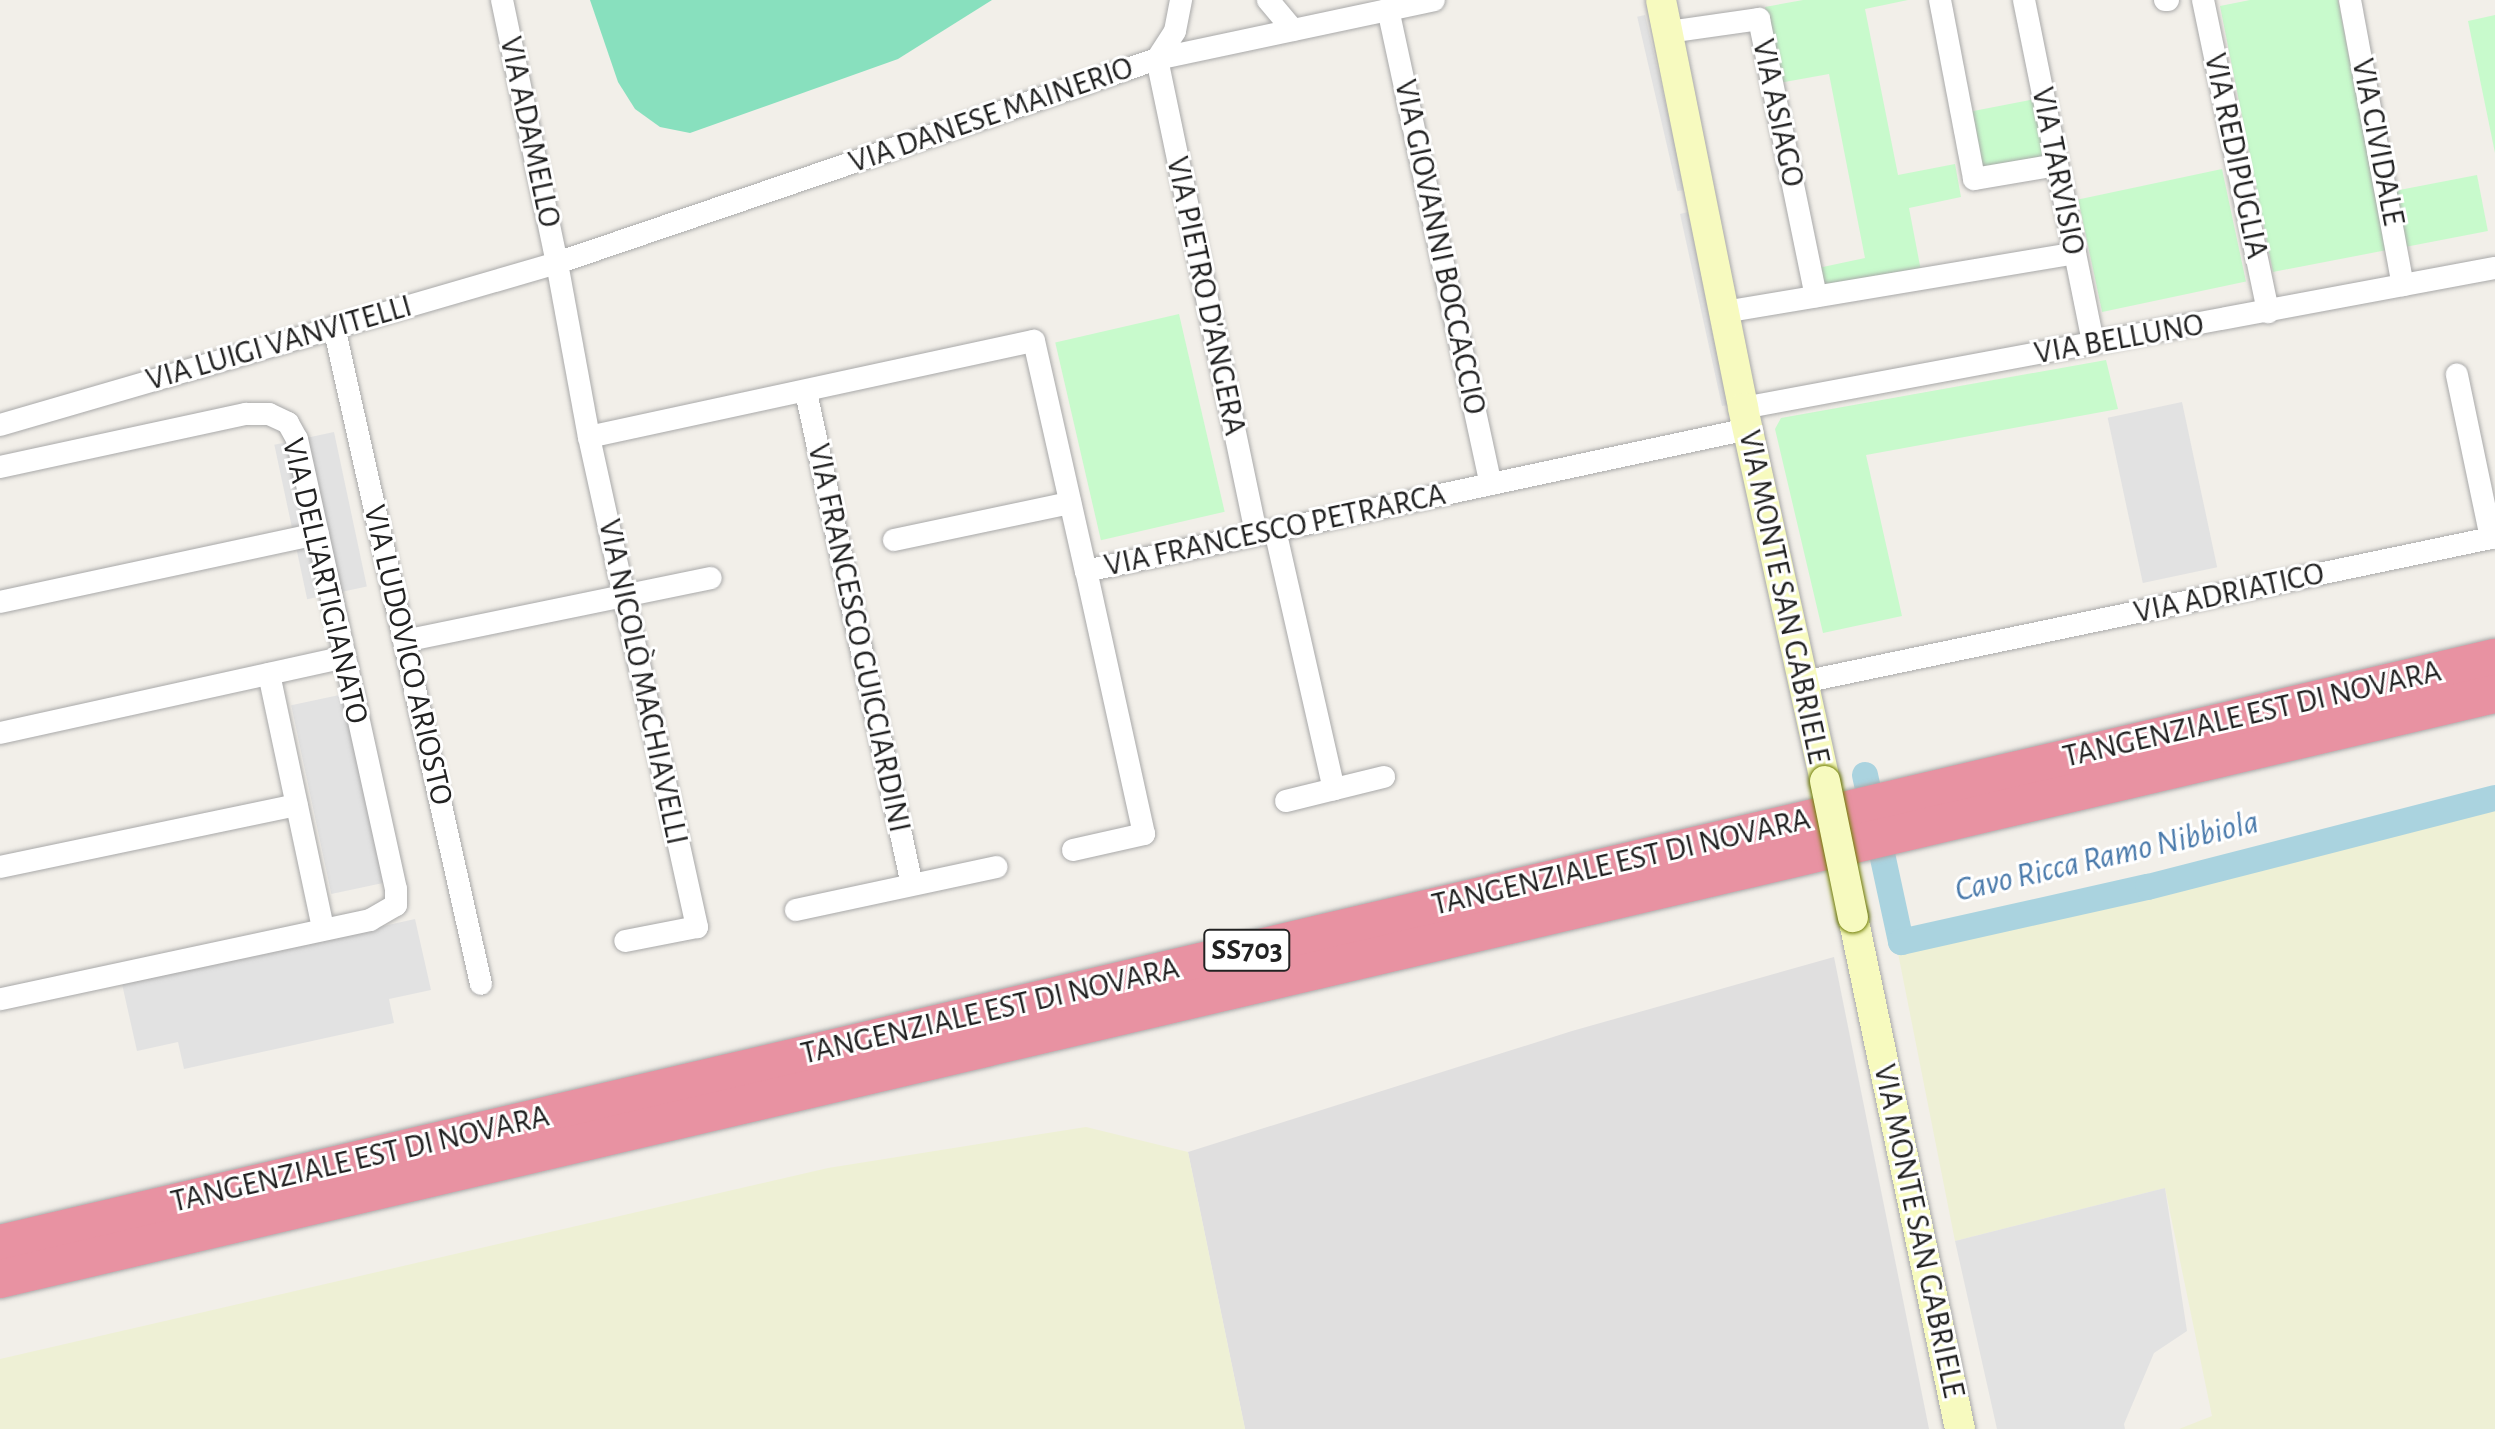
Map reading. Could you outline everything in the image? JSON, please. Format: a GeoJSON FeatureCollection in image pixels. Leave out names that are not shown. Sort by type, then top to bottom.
{"type":"FeatureCollection","features":[{"type":"Feature","properties":{"kind":"highway","name":"TANGENZIALE EST DI NOVARA"},"geometry":{"type":"LineString","coordinates":[[0,1244],[2495,658]]}},
{"type":"Feature","properties":{"kind":"highway","name":"TANGENZIALE EST DI NOVARA"},"geometry":{"type":"LineString","coordinates":[[0,1279],[2495,694]]}},
{"type":"Feature","properties":{"kind":"street","name":"VIA ADAMELLO"},"geometry":{"type":"LineString","coordinates":[[502,0],[557,263]]}},
{"type":"Feature","properties":{"kind":"street"},"geometry":{"type":"LineString","coordinates":[[1157,59],[1175,31],[1181,0]]}},
{"type":"Feature","properties":{"kind":"street"},"geometry":{"type":"LineString","coordinates":[[1268,0],[1293,30]]}},
{"type":"Feature","properties":{"kind":"street","name":"VIA DANESE MAINERIO"},"geometry":{"type":"LineString","coordinates":[[557,263],[1157,59],[1434,0]]}},
{"type":"Feature","properties":{"kind":"street","name":"VIA MONTE SAN GABRIELE"},"geometry":{"type":"LineString","coordinates":[[1661,0],[1745,419],[1825,781],[1960,1429]]}},
{"type":"Feature","properties":{"kind":"street"},"geometry":{"type":"LineString","coordinates":[[1940,0],[1974,179],[2057,165]]}},
{"type":"Feature","properties":{"kind":"street","name":"VIA TARVISIO"},"geometry":{"type":"LineString","coordinates":[[2024,0],[2093,343]]}},
{"type":"Feature","properties":{"kind":"street","name":"VIA REDIPUGLIA"},"geometry":{"type":"LineString","coordinates":[[2203,0],[2268,312]]}},
{"type":"Feature","properties":{"kind":"street","name":"VIA CIVIDALE"},"geometry":{"type":"LineString","coordinates":[[2350,0],[2403,285]]}},
{"type":"Feature","properties":{"kind":"street","name":"VIA GIOVANNI BOCCACCIO"},"geometry":{"type":"LineString","coordinates":[[1388,9],[1491,484]]}},
{"type":"Feature","properties":{"kind":"street","name":"VIA ASIAGO"},"geometry":{"type":"LineString","coordinates":[[1668,32],[1759,19],[1816,296]]}},
{"type":"Feature","properties":{"kind":"street","name":"VIA PIETRO D'ANGERA"},"geometry":{"type":"LineString","coordinates":[[1157,59],[1266,532],[1334,789]]}},
{"type":"Feature","properties":{"kind":"street"},"geometry":{"type":"LineString","coordinates":[[1724,312],[2075,253]]}},
{"type":"Feature","properties":{"kind":"street","name":"VIA LUIGI VANVITELLI"},"geometry":{"type":"LineString","coordinates":[[0,425],[557,263]]}},
{"type":"Feature","properties":{"kind":"street"},"geometry":{"type":"LineString","coordinates":[[557,263],[589,437]]}},
{"type":"Feature","properties":{"kind":"street","name":"VIA BELLUNO"},"geometry":{"type":"LineString","coordinates":[[1745,419],[2093,343],[2495,268]]}},
{"type":"Feature","properties":{"kind":"street","name":"VIA LUDOVICO ARIOSTO"},"geometry":{"type":"LineString","coordinates":[[334,327],[481,984]]}},
{"type":"Feature","properties":{"kind":"street","name":"VIA FRANCESCO PETRARCA"},"geometry":{"type":"LineString","coordinates":[[589,437],[1034,341],[1086,571],[1491,484],[1745,419]]}},
{"type":"Feature","properties":{"kind":"street","name":"VIA ADRIATICO"},"geometry":{"type":"LineString","coordinates":[[1803,682],[2491,538],[2457,375]]}},
{"type":"Feature","properties":{"kind":"street","name":"VIA FRANCESCO GUICCIARDINI"},"geometry":{"type":"LineString","coordinates":[[806,392],[912,885]]}},
{"type":"Feature","properties":{"kind":"street","name":"VIA DELL'ARTIGIANATO"},"geometry":{"type":"LineString","coordinates":[[0,467],[246,414],[269,414],[288,423],[297,439],[396,889],[396,905],[370,920],[0,999]]}},
{"type":"Feature","properties":{"kind":"street","name":"VIA NICOLÒ MACHIAVELLI"},"geometry":{"type":"LineString","coordinates":[[589,437],[697,927],[625,941]]}},
{"type":"Feature","properties":{"kind":"street"},"geometry":{"type":"LineString","coordinates":[[894,540],[1070,503]]}},
{"type":"Feature","properties":{"kind":"street"},"geometry":{"type":"LineString","coordinates":[[0,602],[318,534]]}},
{"type":"Feature","properties":{"kind":"street"},"geometry":{"type":"LineString","coordinates":[[1073,850],[1144,834],[1086,571]]}},
{"type":"Feature","properties":{"kind":"street"},"geometry":{"type":"LineString","coordinates":[[404,641],[711,578]]}},
{"type":"Feature","properties":{"kind":"street"},"geometry":{"type":"LineString","coordinates":[[0,733],[345,657]]}},
{"type":"Feature","properties":{"kind":"street"},"geometry":{"type":"LineString","coordinates":[[269,674],[323,929]]}},
{"type":"Feature","properties":{"kind":"street"},"geometry":{"type":"LineString","coordinates":[[1286,801],[1384,777]]}},
{"type":"Feature","properties":{"kind":"street"},"geometry":{"type":"LineString","coordinates":[[0,867],[297,805]]}},
{"type":"Feature","properties":{"kind":"street"},"geometry":{"type":"LineString","coordinates":[[796,910],[996,867]]}},
{"type":"Feature","properties":{"kind":"shaded area"},"geometry":{"type":"Polygon","coordinates":[[[1645,15],[1685,189],[1677,191],[1637,17],[1645,15]]]}},
{"type":"Feature","properties":{"kind":"shaded area"},"geometry":{"type":"Polygon","coordinates":[[[1688,212],[1729,405],[1722,406],[1680,214],[1688,212]]]}},
{"type":"Feature","properties":{"kind":"shaded area"},"geometry":{"type":"Polygon","coordinates":[[[2182,402],[2217,567],[2143,583],[2108,418],[2182,402]]]}},
{"type":"Feature","properties":{"kind":"shaded area"},"geometry":{"type":"Polygon","coordinates":[[[334,432],[367,587],[307,599],[274,445],[334,432]]]}},
{"type":"Feature","properties":{"kind":"shaded area"},"geometry":{"type":"Polygon","coordinates":[[[344,694],[384,883],[331,894],[291,705],[344,694]]]}},
{"type":"Feature","properties":{"kind":"shaded area"},"geometry":{"type":"Polygon","coordinates":[[[415,919],[431,990],[389,999],[394,1023],[184,1069],[178,1042],[137,1051],[122,984],[415,919]]]}},
{"type":"Feature","properties":{"kind":"shaded area"},"geometry":{"type":"Polygon","coordinates":[[[1834,957],[1929,1429],[1245,1429],[1188,1152],[1572,1031],[1834,957]]]}},
{"type":"Feature","properties":{"kind":"shaded area"},"geometry":{"type":"Polygon","coordinates":[[[2165,1188],[2187,1331],[2154,1353],[2124,1424],[2125,1429],[1997,1429],[1955,1241],[2165,1188]]]}},
{"type":"Feature","properties":{"kind":"green space"},"geometry":{"type":"Polygon","coordinates":[[[590,0],[992,0],[898,59],[690,133],[660,127],[635,109],[618,82],[590,0]]]}},
{"type":"Feature","properties":{"kind":"green space"},"geometry":{"type":"Polygon","coordinates":[[[1803,0],[1908,0],[1865,9],[1898,175],[1955,164],[1961,197],[1909,208],[1921,271],[1822,290],[1818,268],[1865,258],[1829,74],[1779,83],[1765,7],[1803,0]]]}},
{"type":"Feature","properties":{"kind":"green space"},"geometry":{"type":"Polygon","coordinates":[[[2250,0],[2338,0],[2387,250],[2273,272],[2220,6],[2250,0]]]}},
{"type":"Feature","properties":{"kind":"green space"},"geometry":{"type":"Polygon","coordinates":[[[2495,15],[2495,153],[2468,21],[2495,15]]]}},
{"type":"Feature","properties":{"kind":"green space"},"geometry":{"type":"Polygon","coordinates":[[[2035,99],[2046,157],[1983,169],[1972,111],[2035,99]]]}},
{"type":"Feature","properties":{"kind":"green space"},"geometry":{"type":"Polygon","coordinates":[[[2222,169],[2246,281],[2102,312],[2078,200],[2222,169]]]}},
{"type":"Feature","properties":{"kind":"green space"},"geometry":{"type":"Polygon","coordinates":[[[2477,175],[2488,231],[2402,248],[2392,192],[2477,175]]]}},
{"type":"Feature","properties":{"kind":"green space"},"geometry":{"type":"Polygon","coordinates":[[[1179,314],[1225,512],[1101,540],[1055,343],[1179,314]]]}},
{"type":"Feature","properties":{"kind":"green space"},"geometry":{"type":"Polygon","coordinates":[[[2106,360],[2118,409],[1866,455],[1902,616],[1823,633],[1775,429],[1781,418],[2106,360]]]}},
{"type":"Feature","properties":{"kind":"green space"},"geometry":{"type":"Polygon","coordinates":[[[2495,810],[2495,1429],[2179,1429],[2212,1416],[2165,1188],[1955,1241],[1897,948],[2495,810]]]}},
{"type":"Feature","properties":{"kind":"green space"},"geometry":{"type":"Polygon","coordinates":[[[1086,1127],[1188,1152],[1245,1429],[0,1429],[0,1359],[828,1168],[1086,1127]]]}},
{"type":"Feature","properties":{"kind":"waterway","name":"Cavo Ricca Ramo Nibbiola"},"geometry":{"type":"LineString","coordinates":[[1865,775],[1901,942],[2148,887],[2495,798]]}}]}
